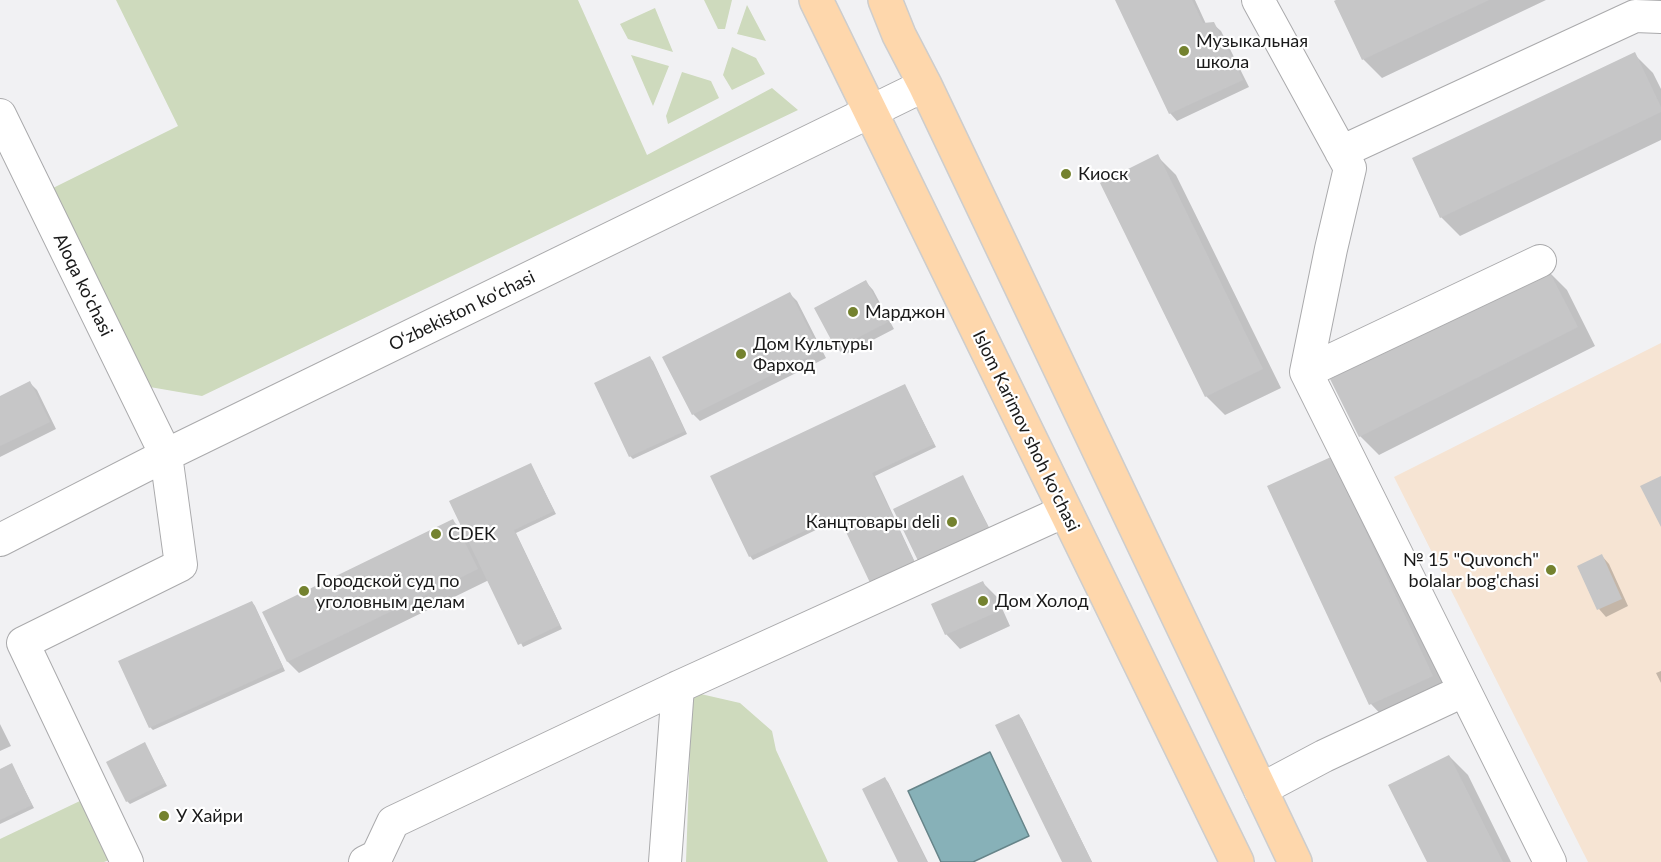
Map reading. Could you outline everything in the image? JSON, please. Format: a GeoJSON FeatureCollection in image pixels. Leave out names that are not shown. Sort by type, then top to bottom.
{"type":"FeatureCollection","features":[{"type":"Feature","properties":{"kind":"main road","name":"Islom Karimov shoh ko'chasi"},"geometry":{"type":"LineString","coordinates":[[816,0],[1237,862]]}},
{"type":"Feature","properties":{"kind":"main road"},"geometry":{"type":"LineString","coordinates":[[885,0],[899,35],[925,85],[1295,862]]}},
{"type":"Feature","properties":{"kind":"street"},"geometry":{"type":"LineString","coordinates":[[1258,0],[1350,168],[1306,372],[1550,862]]}},
{"type":"Feature","properties":{"kind":"street"},"geometry":{"type":"LineString","coordinates":[[1341,152],[1635,16],[1661,17]]}},
{"type":"Feature","properties":{"kind":"street","name":"O‘zbekiston ko‘chasi"},"geometry":{"type":"LineString","coordinates":[[0,540],[166,455],[925,85]]}},
{"type":"Feature","properties":{"kind":"street","name":"Aloqa ko'chasi"},"geometry":{"type":"LineString","coordinates":[[0,115],[166,455],[181,565],[23,643],[127,862]]}},
{"type":"Feature","properties":{"kind":"street"},"geometry":{"type":"LineString","coordinates":[[1306,372],[1540,261]]}},
{"type":"Feature","properties":{"kind":"street"},"geometry":{"type":"LineString","coordinates":[[365,862],[377,856],[393,822],[678,687],[1065,511]]}},
{"type":"Feature","properties":{"kind":"street"},"geometry":{"type":"LineString","coordinates":[[664,862],[678,687]]}},
{"type":"Feature","properties":{"kind":"street"},"geometry":{"type":"LineString","coordinates":[[1260,790],[1324,756],[1463,691]]}},
{"type":"Feature","properties":{"kind":"shaded area","name":"№ 15 \"Quvonch\" bolalar bog'chasi"},"geometry":{"type":"Polygon","coordinates":[[[1661,343],[1661,862],[1588,862],[1394,477],[1661,343]]]}},
{"type":"Feature","properties":{"kind":"green space"},"geometry":{"type":"Polygon","coordinates":[[[116,0],[578,0],[647,155],[772,88],[798,110],[202,396],[144,386],[47,191],[178,126],[116,0]]]}},
{"type":"Feature","properties":{"kind":"green space"},"geometry":{"type":"Polygon","coordinates":[[[704,0],[732,0],[725,29],[718,29],[704,0]]]}},
{"type":"Feature","properties":{"kind":"green space"},"geometry":{"type":"Polygon","coordinates":[[[747,5],[766,41],[737,34],[747,5]]]}},
{"type":"Feature","properties":{"kind":"green space"},"geometry":{"type":"Polygon","coordinates":[[[655,8],[673,52],[628,39],[620,24],[655,8]]]}},
{"type":"Feature","properties":{"kind":"green space"},"geometry":{"type":"Polygon","coordinates":[[[732,47],[756,58],[765,74],[732,90],[723,75],[732,47]]]}},
{"type":"Feature","properties":{"kind":"green space"},"geometry":{"type":"Polygon","coordinates":[[[631,55],[669,66],[653,106],[631,55]]]}},
{"type":"Feature","properties":{"kind":"green space"},"geometry":{"type":"Polygon","coordinates":[[[682,72],[711,81],[719,98],[668,124],[666,116],[682,72]]]}},
{"type":"Feature","properties":{"kind":"green space"},"geometry":{"type":"Polygon","coordinates":[[[692,692],[740,703],[772,731],[776,750],[828,862],[686,862],[692,692]]]}},
{"type":"Feature","properties":{"kind":"green space"},"geometry":{"type":"Polygon","coordinates":[[[82,800],[112,859],[104,862],[0,862],[0,839],[82,800]]]}},
{"type":"Feature","properties":{"kind":"water"},"geometry":{"type":"Polygon","coordinates":[[[990,752],[1029,836],[973,862],[941,862],[908,791],[990,752]]]}},
{"type":"Feature","properties":{"kind":"building","name":"Музыкальная школа"},"geometry":{"type":"Polygon","coordinates":[[[1115,0],[1192,0],[1203,23],[1214,22],[1243,80],[1169,114],[1115,0]]]}},
{"type":"Feature","properties":{"kind":"building"},"geometry":{"type":"Polygon","coordinates":[[[1489,0],[1362,60],[1334,1],[1489,0]]]}},
{"type":"Feature","properties":{"kind":"building"},"geometry":{"type":"Polygon","coordinates":[[[1635,52],[1661,107],[1661,112],[1440,218],[1412,158],[1635,52]]]}},
{"type":"Feature","properties":{"kind":"building"},"geometry":{"type":"Polygon","coordinates":[[[1158,154],[1263,369],[1205,397],[1100,183],[1158,154]]]}},
{"type":"Feature","properties":{"kind":"building"},"geometry":{"type":"Polygon","coordinates":[[[1548,269],[1578,327],[1359,437],[1330,379],[1548,269]]]}},
{"type":"Feature","properties":{"kind":"building"},"geometry":{"type":"Polygon","coordinates":[[[866,280],[888,322],[836,349],[814,308],[866,280]]]}},
{"type":"Feature","properties":{"kind":"building","name":"Дом Культуры Фарход"},"geometry":{"type":"Polygon","coordinates":[[[790,292],[820,351],[692,415],[662,357],[790,292]]]}},
{"type":"Feature","properties":{"kind":"building"},"geometry":{"type":"Polygon","coordinates":[[[650,356],[685,431],[629,457],[594,383],[650,356]]]}},
{"type":"Feature","properties":{"kind":"building"},"geometry":{"type":"Polygon","coordinates":[[[30,381],[50,422],[0,446],[0,396],[30,381]]]}},
{"type":"Feature","properties":{"kind":"building"},"geometry":{"type":"Polygon","coordinates":[[[905,384],[934,444],[872,473],[917,567],[873,589],[838,515],[749,557],[710,476],[905,384]]]}},
{"type":"Feature","properties":{"kind":"building"},"geometry":{"type":"Polygon","coordinates":[[[1331,457],[1433,676],[1369,705],[1267,486],[1331,457]]]}},
{"type":"Feature","properties":{"kind":"building"},"geometry":{"type":"Polygon","coordinates":[[[531,463],[554,511],[514,530],[560,625],[518,645],[449,501],[531,463]]]}},
{"type":"Feature","properties":{"kind":"building"},"geometry":{"type":"Polygon","coordinates":[[[963,475],[992,535],[922,569],[893,509],[963,475]]]}},
{"type":"Feature","properties":{"kind":"building"},"geometry":{"type":"Polygon","coordinates":[[[1661,476],[1661,527],[1640,486],[1661,476]]]}},
{"type":"Feature","properties":{"kind":"building"},"geometry":{"type":"Polygon","coordinates":[[[453,519],[478,569],[287,662],[262,612],[453,519]]]}},
{"type":"Feature","properties":{"kind":"building"},"geometry":{"type":"Polygon","coordinates":[[[1602,554],[1622,599],[1597,610],[1577,566],[1602,554]]]}},
{"type":"Feature","properties":{"kind":"building"},"geometry":{"type":"Polygon","coordinates":[[[983,581],[997,612],[945,635],[931,604],[983,581]]]}},
{"type":"Feature","properties":{"kind":"building"},"geometry":{"type":"Polygon","coordinates":[[[252,601],[283,667],[149,728],[118,661],[252,601]]]}},
{"type":"Feature","properties":{"kind":"building"},"geometry":{"type":"Polygon","coordinates":[[[1019,714],[1092,862],[1062,862],[995,725],[1019,714]]]}},
{"type":"Feature","properties":{"kind":"building"},"geometry":{"type":"Polygon","coordinates":[[[145,742],[165,783],[126,802],[106,762],[145,742]]]}},
{"type":"Feature","properties":{"kind":"building"},"geometry":{"type":"Polygon","coordinates":[[[1449,755],[1503,862],[1427,862],[1388,785],[1449,755]]]}},
{"type":"Feature","properties":{"kind":"building"},"geometry":{"type":"Polygon","coordinates":[[[12,763],[32,805],[0,820],[0,769],[12,763]]]}},
{"type":"Feature","properties":{"kind":"building"},"geometry":{"type":"Polygon","coordinates":[[[885,777],[927,862],[898,862],[862,789],[885,777]]]}},
{"type":"Feature","properties":{"kind":"place","name":"Музыкальная школа"},"geometry":{"type":"Point","coordinates":[1184,51]}},
{"type":"Feature","properties":{"kind":"place","name":"Киоск"},"geometry":{"type":"Point","coordinates":[1066,174]}},
{"type":"Feature","properties":{"kind":"place","name":"Марджон"},"geometry":{"type":"Point","coordinates":[853,312]}},
{"type":"Feature","properties":{"kind":"place","name":"Дом Культуры Фарход"},"geometry":{"type":"Point","coordinates":[741,354]}},
{"type":"Feature","properties":{"kind":"place","name":"Канцтовары deli"},"geometry":{"type":"Point","coordinates":[952,522]}},
{"type":"Feature","properties":{"kind":"place","name":"CDEK"},"geometry":{"type":"Point","coordinates":[436,534]}},
{"type":"Feature","properties":{"kind":"place","name":"№ 15 \"Quvonch\" bolalar bog'chasi"},"geometry":{"type":"Point","coordinates":[1551,570]}},
{"type":"Feature","properties":{"kind":"place","name":"Городской суд по уголовным делам"},"geometry":{"type":"Point","coordinates":[304,591]}},
{"type":"Feature","properties":{"kind":"place","name":"Дом Холод"},"geometry":{"type":"Point","coordinates":[983,601]}},
{"type":"Feature","properties":{"kind":"place","name":"У Хайри"},"geometry":{"type":"Point","coordinates":[164,816]}}]}
